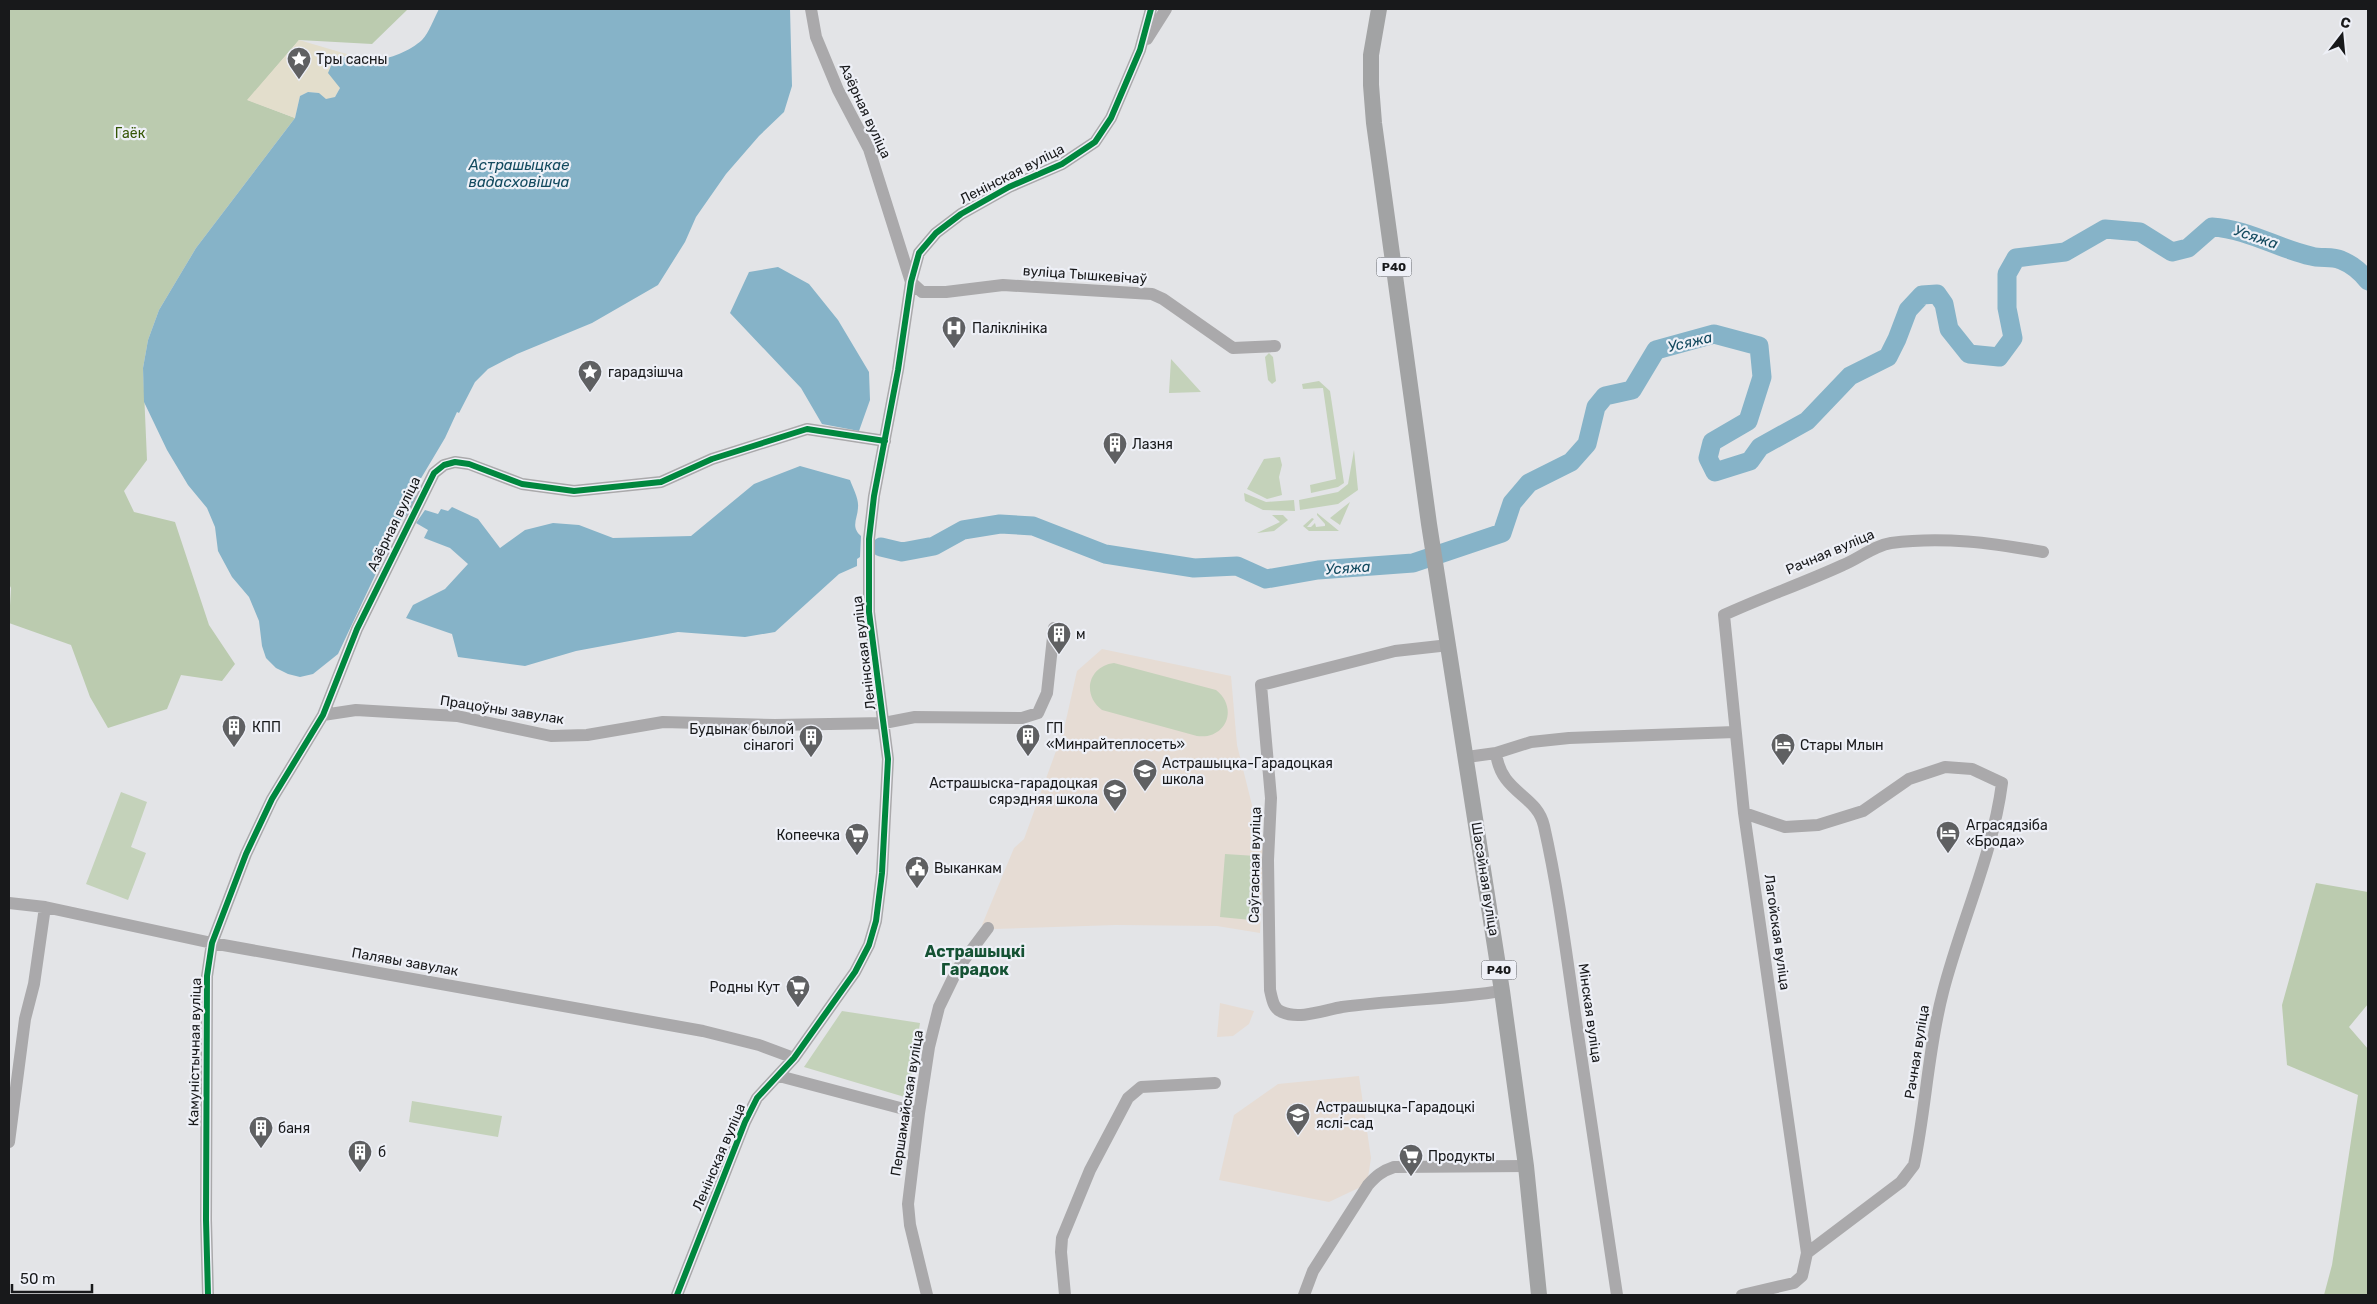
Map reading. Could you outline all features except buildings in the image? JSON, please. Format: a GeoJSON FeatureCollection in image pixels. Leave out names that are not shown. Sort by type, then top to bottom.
{"type":"FeatureCollection","features":[{"type":"Feature","properties":{"kind":"main road","name":"Шасэйная вуліца"},"geometry":{"type":"LineString","coordinates":[[1379,9],[1371,55],[1374,123],[1430,524],[1502,991],[1526,1166],[1539,1295]]}},
{"type":"Feature","properties":{"kind":"street","name":"Азёрная вуліца"},"geometry":{"type":"LineString","coordinates":[[811,9],[816,37],[838,90],[869,149],[911,282]]}},
{"type":"Feature","properties":{"kind":"street","name":"Ленінская вуліца"},"geometry":{"type":"LineString","coordinates":[[678,1295],[745,1122],[757,1098],[794,1058],[855,972],[869,945],[876,921],[882,873],[888,769],[884,723],[869,612],[869,539],[874,496],[911,282],[919,253],[936,233],[954,219],[1009,187],[1062,164],[1095,142],[1110,118],[1140,50],[1151,9]]}},
{"type":"Feature","properties":{"kind":"street"},"geometry":{"type":"LineString","coordinates":[[1140,50],[1166,9]]}},
{"type":"Feature","properties":{"kind":"street","name":"вуліца Тышкевічаў"},"geometry":{"type":"LineString","coordinates":[[911,282],[922,292],[946,292],[1003,285],[1152,294],[1163,299],[1234,348],[1275,346]]}},
{"type":"Feature","properties":{"kind":"street","name":"Азёрная вуліца"},"geometry":{"type":"LineString","coordinates":[[323,715],[357,629],[410,519],[434,473],[444,465],[455,462],[469,464],[522,484],[574,491],[661,482],[712,459],[807,429],[885,441]]}},
{"type":"Feature","properties":{"kind":"street","name":"Рачная вуліца"},"geometry":{"type":"LineString","coordinates":[[1724,615],[1757,599],[1846,564],[1867,551],[1890,543],[1954,540],[1988,542],[2043,552]]}},
{"type":"Feature","properties":{"kind":"street","name":"Лагойская вуліца"},"geometry":{"type":"LineString","coordinates":[[1724,615],[1744,813],[1807,1253]]}},
{"type":"Feature","properties":{"kind":"street","name":"Працоўны завулак"},"geometry":{"type":"LineString","coordinates":[[323,715],[356,710],[457,716],[551,736],[587,736],[664,722],[884,723],[915,717],[1022,718],[1038,713],[1048,693],[1054,628]]}},
{"type":"Feature","properties":{"kind":"street","name":"Саўгасная вуліца"},"geometry":{"type":"LineString","coordinates":[[1448,645],[1395,651],[1261,685],[1271,798],[1268,860],[1270,990],[1272,1001],[1277,1009],[1282,1013],[1294,1014],[1343,1007],[1502,991]]}},
{"type":"Feature","properties":{"kind":"street","name":"Камуністычная вуліца"},"geometry":{"type":"LineString","coordinates":[[208,1295],[206,1220],[207,976],[212,943],[246,854],[269,807],[323,715]]}},
{"type":"Feature","properties":{"kind":"street"},"geometry":{"type":"LineString","coordinates":[[1467,757],[1496,753],[1531,742],[1569,738],[1735,732]]}},
{"type":"Feature","properties":{"kind":"street","name":"Мінская вуліца"},"geometry":{"type":"LineString","coordinates":[[1496,753],[1498,767],[1506,781],[1530,801],[1543,820],[1557,894],[1617,1295]]}},
{"type":"Feature","properties":{"kind":"street","name":"Рачная вуліца"},"geometry":{"type":"LineString","coordinates":[[1744,813],[1785,827],[1818,825],[1863,811],[1909,779],[1945,766],[1972,769],[2002,783],[1999,808],[1955,945],[1934,1026],[1914,1165],[1901,1182],[1807,1253]]}},
{"type":"Feature","properties":{"kind":"street","name":"Палявы завулак"},"geometry":{"type":"LineString","coordinates":[[9,903],[45,908],[212,943],[703,1032],[758,1045],[794,1058]]}},
{"type":"Feature","properties":{"kind":"street"},"geometry":{"type":"LineString","coordinates":[[9,1142],[25,1019],[34,984],[45,908]]}},
{"type":"Feature","properties":{"kind":"street","name":"Першамайская вуліца"},"geometry":{"type":"LineString","coordinates":[[927,1295],[910,1225],[908,1204],[929,1047],[939,1007],[958,968],[988,928]]}},
{"type":"Feature","properties":{"kind":"street"},"geometry":{"type":"LineString","coordinates":[[779,1076],[919,1112]]}},
{"type":"Feature","properties":{"kind":"street"},"geometry":{"type":"LineString","coordinates":[[1065,1295],[1060,1252],[1062,1238],[1090,1170],[1128,1098],[1141,1087],[1214,1083]]}},
{"type":"Feature","properties":{"kind":"street"},"geometry":{"type":"LineString","coordinates":[[1304,1295],[1308,1280],[1368,1185],[1385,1170],[1394,1167],[1526,1166]]}},
{"type":"Feature","properties":{"kind":"street"},"geometry":{"type":"LineString","coordinates":[[1742,1295],[1794,1283],[1802,1276],[1807,1253]]}},
{"type":"Feature","properties":{"kind":"shaded area","name":"Астрашыцка-Гарадоцкая школа"},"geometry":{"type":"Polygon","coordinates":[[[1102,649],[1231,676],[1237,745],[1263,849],[1260,933],[1217,926],[1116,925],[993,929],[982,925],[1014,848],[1024,839],[1064,729],[1077,671],[1102,649]]]}},
{"type":"Feature","properties":{"kind":"shaded area"},"geometry":{"type":"Polygon","coordinates":[[[1220,1003],[1254,1011],[1249,1024],[1233,1036],[1217,1037],[1220,1003]]]}},
{"type":"Feature","properties":{"kind":"shaded area","name":"Астрашыцка-Гарадоцкі яслі-сад"},"geometry":{"type":"Polygon","coordinates":[[[1359,1076],[1371,1158],[1367,1184],[1329,1202],[1219,1180],[1234,1115],[1278,1084],[1359,1076]]]}},
{"type":"Feature","properties":{"kind":"green space","name":"Гаёк"},"geometry":{"type":"Polygon","coordinates":[[[9,9],[408,9],[372,44],[299,40],[248,100],[295,118],[196,248],[159,310],[148,340],[143,368],[147,460],[124,491],[134,512],[175,522],[209,625],[235,664],[222,681],[181,675],[167,709],[108,728],[90,697],[71,645],[9,623],[11,588],[9,584],[9,9]]]}},
{"type":"Feature","properties":{"kind":"green space"},"geometry":{"type":"Polygon","coordinates":[[[1269,353],[1273,357],[1276,381],[1272,384],[1268,380],[1265,357],[1269,353]]]}},
{"type":"Feature","properties":{"kind":"green space"},"geometry":{"type":"Polygon","coordinates":[[[1171,359],[1201,392],[1169,393],[1171,359]]]}},
{"type":"Feature","properties":{"kind":"green space"},"geometry":{"type":"Polygon","coordinates":[[[1319,381],[1330,391],[1344,483],[1338,487],[1311,493],[1310,485],[1336,479],[1323,388],[1303,389],[1302,384],[1319,381]]]}},
{"type":"Feature","properties":{"kind":"green space"},"geometry":{"type":"Polygon","coordinates":[[[1354,450],[1358,490],[1338,504],[1300,510],[1299,500],[1338,492],[1348,484],[1354,450]]]}},
{"type":"Feature","properties":{"kind":"green space"},"geometry":{"type":"Polygon","coordinates":[[[1280,457],[1282,465],[1279,477],[1282,495],[1267,499],[1247,489],[1264,459],[1280,457]]]}},
{"type":"Feature","properties":{"kind":"green space"},"geometry":{"type":"Polygon","coordinates":[[[1244,493],[1266,502],[1294,500],[1295,511],[1263,510],[1245,501],[1244,493]]]}},
{"type":"Feature","properties":{"kind":"green space"},"geometry":{"type":"Polygon","coordinates":[[[1350,502],[1340,525],[1330,518],[1350,502]]]}},
{"type":"Feature","properties":{"kind":"green space"},"geometry":{"type":"Polygon","coordinates":[[[1317,513],[1339,531],[1309,531],[1303,526],[1312,518],[1314,519],[1307,527],[1311,527],[1315,523],[1316,527],[1325,526],[1317,513]]]}},
{"type":"Feature","properties":{"kind":"green space"},"geometry":{"type":"Polygon","coordinates":[[[1272,515],[1283,515],[1288,520],[1274,531],[1257,533],[1280,522],[1272,515]]]}},
{"type":"Feature","properties":{"kind":"green space"},"geometry":{"type":"Polygon","coordinates":[[[1114,663],[1216,690],[1223,697],[1227,705],[1228,714],[1226,721],[1222,728],[1215,733],[1207,736],[1197,736],[1102,710],[1095,704],[1090,689],[1091,682],[1099,669],[1114,663]]]}},
{"type":"Feature","properties":{"kind":"green space"},"geometry":{"type":"Polygon","coordinates":[[[121,792],[147,802],[131,847],[146,853],[128,900],[86,884],[121,792]]]}},
{"type":"Feature","properties":{"kind":"green space"},"geometry":{"type":"Polygon","coordinates":[[[1225,854],[1256,856],[1251,920],[1220,917],[1225,854]]]}},
{"type":"Feature","properties":{"kind":"green space"},"geometry":{"type":"Polygon","coordinates":[[[2316,883],[2368,892],[2368,1004],[2349,1027],[2368,1049],[2368,1295],[2324,1295],[2332,1265],[2358,1095],[2287,1065],[2282,1005],[2316,883]]]}},
{"type":"Feature","properties":{"kind":"green space"},"geometry":{"type":"Polygon","coordinates":[[[842,1011],[920,1023],[908,1098],[804,1067],[842,1011]]]}},
{"type":"Feature","properties":{"kind":"green space"},"geometry":{"type":"Polygon","coordinates":[[[412,1101],[502,1116],[498,1137],[409,1122],[412,1101]]]}},
{"type":"Feature","properties":{"kind":"sand","name":"Тры сасны"},"geometry":{"type":"Polygon","coordinates":[[[299,40],[350,55],[341,57],[340,88],[335,97],[326,100],[319,93],[308,92],[300,96],[295,118],[247,100],[299,40]]]}},
{"type":"Feature","properties":{"kind":"water","name":"Астрашыцкае вадасховішча"},"geometry":{"type":"Polygon","coordinates":[[[439,9],[790,9],[792,86],[784,112],[759,136],[726,174],[696,217],[685,242],[658,285],[592,323],[517,354],[488,369],[475,382],[420,480],[421,484],[415,496],[417,497],[406,516],[403,516],[338,654],[313,674],[300,677],[276,668],[266,658],[262,646],[259,621],[249,597],[232,577],[218,551],[215,527],[207,508],[188,485],[167,450],[144,402],[143,368],[148,340],[159,310],[196,248],[295,118],[300,96],[308,92],[319,93],[326,99],[335,97],[340,88],[328,73],[333,61],[346,57],[374,60],[403,52],[425,37],[439,9]]]}},
{"type":"Feature","properties":{"kind":"water"},"geometry":{"type":"Polygon","coordinates":[[[778,267],[809,284],[838,320],[869,372],[870,400],[859,431],[822,424],[801,388],[730,313],[749,272],[778,267]]]}},
{"type":"Feature","properties":{"kind":"water"},"geometry":{"type":"Polygon","coordinates":[[[800,466],[850,480],[856,493],[858,504],[855,526],[861,536],[860,557],[857,559],[857,566],[839,574],[775,632],[745,637],[678,632],[576,651],[525,666],[458,657],[452,634],[406,618],[413,605],[445,589],[468,564],[450,548],[424,538],[428,530],[416,523],[425,510],[438,514],[441,509],[448,511],[452,507],[478,519],[500,548],[525,530],[553,523],[579,525],[613,538],[691,536],[754,484],[800,466]]]}},
{"type":"Feature","properties":{"kind":"waterway","name":"Усяжа"},"geometry":{"type":"LineString","coordinates":[[881,547],[902,552],[934,546],[963,530],[1000,524],[1033,526],[1105,554],[1194,568],[1237,566],[1266,579],[1318,570],[1413,563],[1502,533],[1512,503],[1529,483],[1571,462],[1587,444],[1596,407],[1605,396],[1632,390],[1656,350],[1714,334],[1759,346],[1762,377],[1748,421],[1712,442],[1708,458],[1715,472],[1750,461],[1760,447],[1807,421],[1850,376],[1888,357],[1908,310],[1922,295],[1937,294],[1944,304],[1949,329],[1969,354],[1999,357],[2013,338],[2007,308],[2007,274],[2016,258],[2065,252],[2105,229],[2140,232],[2172,252],[2188,248],[2212,227],[2225,228],[2298,253],[2341,260],[2356,269],[2368,281]]}},
{"type":"Feature","properties":{"kind":"waterway","name":"Усяжа"},"geometry":{"type":"LineString","coordinates":[[2362,273],[2368,271]]}},
{"type":"Feature","properties":{"kind":"cycle path"},"geometry":{"type":"LineString","coordinates":[[677,1295],[745,1122],[757,1098],[794,1058],[855,972],[869,945],[876,921],[882,873],[888,759],[869,612],[869,539],[874,496],[898,370],[911,282],[919,253],[936,233],[961,214],[1009,187],[1062,164],[1095,142],[1111,118],[1140,50],[1151,9]]}},
{"type":"Feature","properties":{"kind":"cycle path"},"geometry":{"type":"LineString","coordinates":[[208,1295],[206,1220],[207,976],[212,943],[246,854],[272,799],[323,715],[357,629],[434,473],[444,465],[455,462],[469,464],[522,484],[574,491],[661,482],[712,459],[807,429],[885,441]]}},
{"type":"Feature","properties":{"kind":"place","name":"Тры сасны"},"geometry":{"type":"Point","coordinates":[299,80]}},
{"type":"Feature","properties":{"kind":"place","name":"Паліклініка"},"geometry":{"type":"Point","coordinates":[954,349]}},
{"type":"Feature","properties":{"kind":"place","name":"гарадзішча"},"geometry":{"type":"Point","coordinates":[590,393]}},
{"type":"Feature","properties":{"kind":"place","name":"Лазня"},"geometry":{"type":"Point","coordinates":[1115,465]}},
{"type":"Feature","properties":{"kind":"place","name":"м"},"geometry":{"type":"Point","coordinates":[1059,655]}},
{"type":"Feature","properties":{"kind":"place","name":"КПП"},"geometry":{"type":"Point","coordinates":[234,748]}},
{"type":"Feature","properties":{"kind":"place","name":"ГП «Минрайтеплосеть»"},"geometry":{"type":"Point","coordinates":[1028,757]}},
{"type":"Feature","properties":{"kind":"place","name":"Будынак былой сінагогі"},"geometry":{"type":"Point","coordinates":[811,758]}},
{"type":"Feature","properties":{"kind":"place","name":"Стары Млын"},"geometry":{"type":"Point","coordinates":[1783,766]}},
{"type":"Feature","properties":{"kind":"place","name":"Астрашыцка-Гарадоцкая школа"},"geometry":{"type":"Point","coordinates":[1145,792]}},
{"type":"Feature","properties":{"kind":"place","name":"Астрашыска-гарадоцкая сярэдняя школа"},"geometry":{"type":"Point","coordinates":[1115,812]}},
{"type":"Feature","properties":{"kind":"place","name":"Аграсядзіба «Брода»"},"geometry":{"type":"Point","coordinates":[1948,854]}},
{"type":"Feature","properties":{"kind":"place","name":"Копеечка"},"geometry":{"type":"Point","coordinates":[857,856]}},
{"type":"Feature","properties":{"kind":"place","name":"Выканкам"},"geometry":{"type":"Point","coordinates":[917,889]}},
{"type":"Feature","properties":{"kind":"place","name":"Родны Кут"},"geometry":{"type":"Point","coordinates":[798,1008]}},
{"type":"Feature","properties":{"kind":"place","name":"Астрашыцка-Гарадоцкі яслі-сад"},"geometry":{"type":"Point","coordinates":[1298,1136]}},
{"type":"Feature","properties":{"kind":"place","name":"баня"},"geometry":{"type":"Point","coordinates":[261,1149]}},
{"type":"Feature","properties":{"kind":"place","name":"б"},"geometry":{"type":"Point","coordinates":[360,1173]}},
{"type":"Feature","properties":{"kind":"place","name":"Продукты"},"geometry":{"type":"Point","coordinates":[1411,1177]}},
{"type":"Feature","properties":{"kind":"district","name":"Астрашыцкі Гарадок"},"geometry":{"type":"Point","coordinates":[975,960]}}]}
